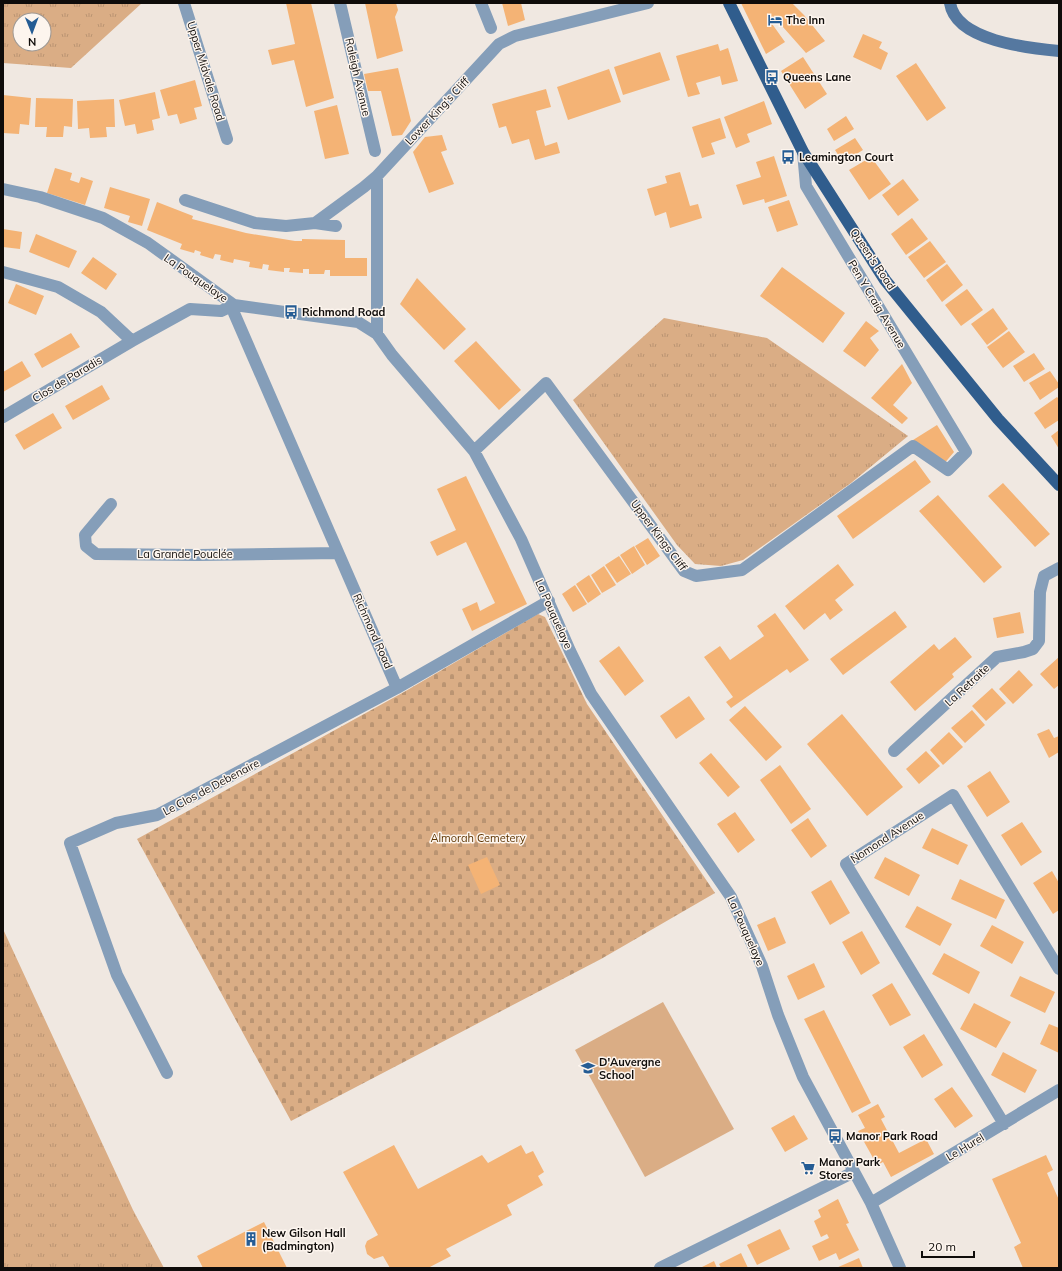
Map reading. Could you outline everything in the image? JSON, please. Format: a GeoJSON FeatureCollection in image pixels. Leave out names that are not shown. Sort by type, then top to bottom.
{"type":"FeatureCollection","features":[{"type":"Feature","properties":{"kind":"main road","name":"Queen's Road"},"geometry":{"type":"LineString","coordinates":[[728,3],[803,152],[885,280],[998,420],[1059,485]]}},
{"type":"Feature","properties":{"kind":"main road"},"geometry":{"type":"LineString","coordinates":[[950,3],[955,16],[968,29],[992,40],[1045,50],[1059,51]]}},
{"type":"Feature","properties":{"kind":"street","name":"Upper Midvale Road"},"geometry":{"type":"LineString","coordinates":[[184,3],[227,139]]}},
{"type":"Feature","properties":{"kind":"street","name":"Raleigh Avenue"},"geometry":{"type":"LineString","coordinates":[[340,3],[376,151]]}},
{"type":"Feature","properties":{"kind":"street"},"geometry":{"type":"LineString","coordinates":[[481,3],[491,28]]}},
{"type":"Feature","properties":{"kind":"street","name":"Lower King's Cliff"},"geometry":{"type":"LineString","coordinates":[[315,223],[364,188],[377,176],[499,44],[515,36],[648,3]]}},
{"type":"Feature","properties":{"kind":"street","name":"Pen Y Craig Avenue"},"geometry":{"type":"LineString","coordinates":[[803,152],[806,186],[966,452]]}},
{"type":"Feature","properties":{"kind":"street"},"geometry":{"type":"LineString","coordinates":[[377,176],[377,334]]}},
{"type":"Feature","properties":{"kind":"street","name":"La Pouquelaye"},"geometry":{"type":"LineString","coordinates":[[3,189],[40,198],[103,218],[148,243],[234,305],[358,322],[377,334],[392,355],[474,451],[521,539],[570,651],[591,694],[731,897],[762,966],[778,1015],[803,1077],[871,1203],[900,1268]]}},
{"type":"Feature","properties":{"kind":"street"},"geometry":{"type":"LineString","coordinates":[[185,200],[255,223],[286,226],[315,223],[336,226]]}},
{"type":"Feature","properties":{"kind":"street"},"geometry":{"type":"LineString","coordinates":[[3,272],[58,287],[101,312],[132,341]]}},
{"type":"Feature","properties":{"kind":"street","name":"Clos de Paradis"},"geometry":{"type":"LineString","coordinates":[[3,417],[132,341],[190,309],[221,311],[234,305]]}},
{"type":"Feature","properties":{"kind":"street","name":"Richmond Road"},"geometry":{"type":"LineString","coordinates":[[234,305],[234,313],[397,688]]}},
{"type":"Feature","properties":{"kind":"street","name":"Upper Kings Cliff"},"geometry":{"type":"LineString","coordinates":[[474,451],[546,383],[684,572],[696,576],[742,570],[913,446],[948,470],[966,452]]}},
{"type":"Feature","properties":{"kind":"street","name":"La Grande Pouclée"},"geometry":{"type":"LineString","coordinates":[[111,504],[86,535],[86,546],[96,554],[197,555],[338,553]]}},
{"type":"Feature","properties":{"kind":"street","name":"La Retraite"},"geometry":{"type":"LineString","coordinates":[[894,751],[997,657],[1033,649],[1039,641],[1040,592],[1044,576],[1059,568]]}},
{"type":"Feature","properties":{"kind":"street"},"geometry":{"type":"LineString","coordinates":[[397,688],[549,602]]}},
{"type":"Feature","properties":{"kind":"street","name":"Le Clos de Debenaire"},"geometry":{"type":"LineString","coordinates":[[167,1073],[117,975],[70,843],[116,823],[157,815],[397,688]]}},
{"type":"Feature","properties":{"kind":"street","name":"Nomond Avenue"},"geometry":{"type":"LineString","coordinates":[[1004,1124],[846,864],[953,795],[1059,969]]}},
{"type":"Feature","properties":{"kind":"street","name":"Le Hurel"},"geometry":{"type":"LineString","coordinates":[[871,1203],[1059,1090]]}},
{"type":"Feature","properties":{"kind":"street"},"geometry":{"type":"LineString","coordinates":[[660,1268],[854,1172]]}},
{"type":"Feature","properties":{"kind":"green space"},"geometry":{"type":"Polygon","coordinates":[[[3,3],[142,3],[71,68],[3,63],[3,3]]]}},
{"type":"Feature","properties":{"kind":"green space"},"geometry":{"type":"Polygon","coordinates":[[[664,318],[767,338],[908,436],[851,483],[743,560],[721,566],[695,564],[677,545],[573,400],[664,318]]]}},
{"type":"Feature","properties":{"kind":"green space","name":"Almorah Cemetery"},"geometry":{"type":"Polygon","coordinates":[[[538,614],[545,617],[587,704],[715,893],[601,959],[291,1121],[137,839],[404,692],[538,614]]]}},
{"type":"Feature","properties":{"kind":"green space"},"geometry":{"type":"Polygon","coordinates":[[[3,929],[133,1210],[164,1268],[3,1268],[3,929]]]}},
{"type":"Feature","properties":{"kind":"green space"},"geometry":{"type":"Polygon","coordinates":[[[663,1002],[734,1129],[645,1177],[575,1050],[663,1002]]]}},
{"type":"Feature","properties":{"kind":"building"},"geometry":{"type":"Polygon","coordinates":[[[286,3],[311,3],[334,98],[306,107],[294,60],[272,65],[268,50],[295,44],[286,3]]]}},
{"type":"Feature","properties":{"kind":"building"},"geometry":{"type":"Polygon","coordinates":[[[365,3],[396,3],[398,10],[395,17],[403,51],[377,59],[365,3]]]}},
{"type":"Feature","properties":{"kind":"building"},"geometry":{"type":"Polygon","coordinates":[[[502,3],[521,3],[525,20],[508,26],[502,3]]]}},
{"type":"Feature","properties":{"kind":"building"},"geometry":{"type":"Polygon","coordinates":[[[741,3],[792,3],[825,41],[806,53],[775,18],[770,21],[785,42],[766,54],[741,3]]]}},
{"type":"Feature","properties":{"kind":"building"},"geometry":{"type":"Polygon","coordinates":[[[863,34],[882,42],[879,48],[888,53],[881,70],[853,57],[863,34]]]}},
{"type":"Feature","properties":{"kind":"building"},"geometry":{"type":"Polygon","coordinates":[[[718,44],[720,51],[728,48],[738,81],[722,85],[720,76],[696,83],[700,94],[688,97],[676,56],[718,44]]]}},
{"type":"Feature","properties":{"kind":"building"},"geometry":{"type":"Polygon","coordinates":[[[660,52],[670,80],[623,95],[614,67],[660,52]]]}},
{"type":"Feature","properties":{"kind":"building"},"geometry":{"type":"Polygon","coordinates":[[[803,57],[827,94],[805,109],[781,71],[803,57]]]}},
{"type":"Feature","properties":{"kind":"building"},"geometry":{"type":"Polygon","coordinates":[[[916,63],[946,108],[927,121],[896,76],[916,63]]]}},
{"type":"Feature","properties":{"kind":"building"},"geometry":{"type":"Polygon","coordinates":[[[398,68],[411,121],[402,135],[392,136],[381,91],[368,91],[364,74],[398,68]]]}},
{"type":"Feature","properties":{"kind":"building"},"geometry":{"type":"Polygon","coordinates":[[[609,69],[621,102],[568,120],[557,87],[609,69]]]}},
{"type":"Feature","properties":{"kind":"building"},"geometry":{"type":"Polygon","coordinates":[[[195,80],[202,106],[194,108],[197,119],[180,124],[177,114],[168,116],[160,90],[195,80]]]}},
{"type":"Feature","properties":{"kind":"building"},"geometry":{"type":"Polygon","coordinates":[[[546,89],[551,107],[536,111],[545,146],[557,142],[560,153],[535,160],[529,139],[512,144],[506,126],[499,128],[492,104],[546,89]]]}},
{"type":"Feature","properties":{"kind":"building"},"geometry":{"type":"Polygon","coordinates":[[[155,92],[160,118],[152,120],[154,130],[137,134],[135,124],[125,126],[119,100],[155,92]]]}},
{"type":"Feature","properties":{"kind":"building"},"geometry":{"type":"Polygon","coordinates":[[[3,95],[31,98],[29,125],[20,124],[19,134],[3,133],[3,95]]]}},
{"type":"Feature","properties":{"kind":"building"},"geometry":{"type":"Polygon","coordinates":[[[36,98],[73,99],[72,127],[64,126],[63,137],[46,137],[47,127],[35,127],[36,98]]]}},
{"type":"Feature","properties":{"kind":"building"},"geometry":{"type":"Polygon","coordinates":[[[114,99],[115,127],[106,127],[107,137],[90,138],[89,128],[78,129],[77,101],[114,99]]]}},
{"type":"Feature","properties":{"kind":"building"},"geometry":{"type":"Polygon","coordinates":[[[764,101],[772,124],[747,134],[750,142],[736,148],[724,117],[764,101]]]}},
{"type":"Feature","properties":{"kind":"building"},"geometry":{"type":"Polygon","coordinates":[[[337,105],[349,154],[325,159],[314,111],[337,105]]]}},
{"type":"Feature","properties":{"kind":"building"},"geometry":{"type":"Polygon","coordinates":[[[846,116],[854,129],[834,141],[827,129],[846,116]]]}},
{"type":"Feature","properties":{"kind":"building"},"geometry":{"type":"Polygon","coordinates":[[[720,118],[726,138],[711,143],[715,154],[702,158],[692,127],[720,118]]]}},
{"type":"Feature","properties":{"kind":"building"},"geometry":{"type":"Polygon","coordinates":[[[442,135],[447,150],[441,152],[454,184],[429,193],[413,152],[425,137],[442,135]]]}},
{"type":"Feature","properties":{"kind":"building"},"geometry":{"type":"Polygon","coordinates":[[[855,138],[863,150],[843,162],[835,150],[855,138]]]}},
{"type":"Feature","properties":{"kind":"building"},"geometry":{"type":"Polygon","coordinates":[[[774,156],[787,196],[765,203],[764,199],[743,205],[736,185],[761,177],[756,162],[774,156]]]}},
{"type":"Feature","properties":{"kind":"building"},"geometry":{"type":"Polygon","coordinates":[[[871,157],[891,184],[869,200],[849,170],[871,157]]]}},
{"type":"Feature","properties":{"kind":"building"},"geometry":{"type":"Polygon","coordinates":[[[55,168],[72,173],[70,180],[79,183],[81,177],[93,181],[85,205],[47,193],[55,168]]]}},
{"type":"Feature","properties":{"kind":"building"},"geometry":{"type":"Polygon","coordinates":[[[680,172],[690,206],[698,204],[702,218],[670,228],[666,212],[655,216],[647,189],[667,183],[665,176],[680,172]]]}},
{"type":"Feature","properties":{"kind":"building"},"geometry":{"type":"Polygon","coordinates":[[[903,179],[919,200],[898,216],[882,195],[903,179]]]}},
{"type":"Feature","properties":{"kind":"building"},"geometry":{"type":"Polygon","coordinates":[[[110,187],[150,199],[142,226],[128,222],[130,216],[104,208],[110,187]]]}},
{"type":"Feature","properties":{"kind":"building"},"geometry":{"type":"Polygon","coordinates":[[[789,200],[798,225],[777,232],[768,207],[789,200]]]}},
{"type":"Feature","properties":{"kind":"building"},"geometry":{"type":"Polygon","coordinates":[[[157,202],[193,216],[192,219],[246,233],[295,241],[302,241],[302,239],[345,240],[345,258],[367,258],[367,276],[330,276],[330,270],[325,270],[324,274],[309,274],[309,269],[303,269],[303,273],[289,272],[290,268],[284,268],[284,272],[268,270],[269,265],[263,264],[262,269],[249,267],[250,262],[234,259],[233,263],[220,260],[221,255],[215,254],[213,259],[200,255],[201,252],[195,250],[194,253],[180,249],[182,244],[147,230],[157,202]]]}},
{"type":"Feature","properties":{"kind":"building"},"geometry":{"type":"Polygon","coordinates":[[[912,218],[928,239],[906,255],[891,234],[912,218]]]}},
{"type":"Feature","properties":{"kind":"building"},"geometry":{"type":"Polygon","coordinates":[[[3,229],[22,232],[20,249],[3,247],[3,229]]]}},
{"type":"Feature","properties":{"kind":"building"},"geometry":{"type":"Polygon","coordinates":[[[36,234],[77,251],[69,268],[29,252],[36,234]]]}},
{"type":"Feature","properties":{"kind":"building"},"geometry":{"type":"Polygon","coordinates":[[[930,241],[946,262],[924,278],[908,257],[930,241]]]}},
{"type":"Feature","properties":{"kind":"building"},"geometry":{"type":"Polygon","coordinates":[[[93,257],[117,274],[106,290],[81,273],[93,257]]]}},
{"type":"Feature","properties":{"kind":"building"},"geometry":{"type":"Polygon","coordinates":[[[947,264],[963,285],[942,302],[926,280],[947,264]]]}},
{"type":"Feature","properties":{"kind":"building"},"geometry":{"type":"Polygon","coordinates":[[[782,267],[845,313],[823,343],[760,296],[782,267]]]}},
{"type":"Feature","properties":{"kind":"building"},"geometry":{"type":"Polygon","coordinates":[[[417,278],[466,329],[444,350],[400,304],[417,278]]]}},
{"type":"Feature","properties":{"kind":"building"},"geometry":{"type":"Polygon","coordinates":[[[16,284],[44,296],[36,315],[8,303],[16,284]]]}},
{"type":"Feature","properties":{"kind":"building"},"geometry":{"type":"Polygon","coordinates":[[[967,289],[983,310],[961,326],[945,305],[967,289]]]}},
{"type":"Feature","properties":{"kind":"building"},"geometry":{"type":"Polygon","coordinates":[[[993,308],[1008,329],[987,345],[971,324],[993,308]]]}},
{"type":"Feature","properties":{"kind":"building"},"geometry":{"type":"Polygon","coordinates":[[[866,321],[879,331],[870,338],[879,350],[865,367],[843,351],[866,321]]]}},
{"type":"Feature","properties":{"kind":"building"},"geometry":{"type":"Polygon","coordinates":[[[1009,331],[1025,352],[1003,368],[987,347],[1009,331]]]}},
{"type":"Feature","properties":{"kind":"building"},"geometry":{"type":"Polygon","coordinates":[[[71,333],[80,347],[42,368],[34,354],[71,333]]]}},
{"type":"Feature","properties":{"kind":"building"},"geometry":{"type":"Polygon","coordinates":[[[476,341],[521,390],[499,410],[454,361],[476,341]]]}},
{"type":"Feature","properties":{"kind":"building"},"geometry":{"type":"Polygon","coordinates":[[[1034,353],[1045,369],[1024,382],[1013,366],[1034,353]]]}},
{"type":"Feature","properties":{"kind":"building"},"geometry":{"type":"Polygon","coordinates":[[[22,361],[31,376],[3,392],[3,372],[22,361]]]}},
{"type":"Feature","properties":{"kind":"building"},"geometry":{"type":"Polygon","coordinates":[[[902,364],[912,383],[893,405],[908,418],[902,424],[871,398],[902,364]]]}},
{"type":"Feature","properties":{"kind":"building"},"geometry":{"type":"Polygon","coordinates":[[[1050,371],[1059,384],[1059,387],[1040,400],[1029,383],[1050,371]]]}},
{"type":"Feature","properties":{"kind":"building"},"geometry":{"type":"Polygon","coordinates":[[[102,385],[110,399],[73,420],[65,406],[102,385]]]}},
{"type":"Feature","properties":{"kind":"building"},"geometry":{"type":"Polygon","coordinates":[[[1057,397],[1059,399],[1059,420],[1045,429],[1034,413],[1057,397]]]}},
{"type":"Feature","properties":{"kind":"building"},"geometry":{"type":"Polygon","coordinates":[[[53,413],[62,428],[24,450],[15,435],[53,413]]]}},
{"type":"Feature","properties":{"kind":"building"},"geometry":{"type":"Polygon","coordinates":[[[937,425],[954,452],[943,465],[913,440],[937,425]]]}},
{"type":"Feature","properties":{"kind":"building"},"geometry":{"type":"Polygon","coordinates":[[[1059,430],[1059,449],[1051,436],[1059,430]]]}},
{"type":"Feature","properties":{"kind":"building"},"geometry":{"type":"Polygon","coordinates":[[[915,460],[931,482],[853,539],[837,516],[915,460]]]}},
{"type":"Feature","properties":{"kind":"building"},"geometry":{"type":"Polygon","coordinates":[[[466,476],[527,604],[472,631],[462,609],[477,602],[480,611],[495,603],[466,542],[437,556],[430,542],[456,530],[437,489],[466,476]]]}},
{"type":"Feature","properties":{"kind":"building"},"geometry":{"type":"Polygon","coordinates":[[[1003,483],[1050,534],[1035,547],[988,496],[1003,483]]]}},
{"type":"Feature","properties":{"kind":"building"},"geometry":{"type":"Polygon","coordinates":[[[938,495],[1002,567],[984,583],[919,511],[938,495]]]}},
{"type":"Feature","properties":{"kind":"building"},"geometry":{"type":"Polygon","coordinates":[[[648,538],[660,556],[647,565],[635,546],[648,538]]]}},
{"type":"Feature","properties":{"kind":"building"},"geometry":{"type":"Polygon","coordinates":[[[634,546],[645,565],[632,574],[620,555],[634,546]]]}},
{"type":"Feature","properties":{"kind":"building"},"geometry":{"type":"Polygon","coordinates":[[[619,556],[631,574],[617,583],[605,565],[619,556]]]}},
{"type":"Feature","properties":{"kind":"building"},"geometry":{"type":"Polygon","coordinates":[[[838,564],[854,585],[835,600],[843,610],[830,620],[825,613],[804,630],[785,606],[838,564]]]}},
{"type":"Feature","properties":{"kind":"building"},"geometry":{"type":"Polygon","coordinates":[[[604,566],[616,585],[602,593],[591,575],[604,566]]]}},
{"type":"Feature","properties":{"kind":"building"},"geometry":{"type":"Polygon","coordinates":[[[589,575],[601,594],[588,603],[576,584],[589,575]]]}},
{"type":"Feature","properties":{"kind":"building"},"geometry":{"type":"Polygon","coordinates":[[[575,585],[587,604],[573,612],[562,594],[575,585]]]}},
{"type":"Feature","properties":{"kind":"building"},"geometry":{"type":"Polygon","coordinates":[[[895,611],[907,627],[843,675],[830,659],[895,611]]]}},
{"type":"Feature","properties":{"kind":"building"},"geometry":{"type":"Polygon","coordinates":[[[1020,612],[1024,633],[997,638],[993,618],[1020,612]]]}},
{"type":"Feature","properties":{"kind":"building"},"geometry":{"type":"Polygon","coordinates":[[[775,613],[809,660],[790,673],[787,669],[731,708],[726,702],[733,697],[704,657],[720,646],[730,660],[764,636],[757,626],[775,613]]]}},
{"type":"Feature","properties":{"kind":"building"},"geometry":{"type":"Polygon","coordinates":[[[955,637],[972,657],[952,674],[954,677],[915,711],[890,682],[934,644],[939,650],[955,637]]]}},
{"type":"Feature","properties":{"kind":"building"},"geometry":{"type":"Polygon","coordinates":[[[619,646],[644,681],[625,696],[599,661],[619,646]]]}},
{"type":"Feature","properties":{"kind":"building"},"geometry":{"type":"Polygon","coordinates":[[[1059,657],[1059,685],[1054,689],[1040,674],[1059,657]]]}},
{"type":"Feature","properties":{"kind":"building"},"geometry":{"type":"Polygon","coordinates":[[[1019,670],[1033,685],[1013,704],[999,689],[1019,670]]]}},
{"type":"Feature","properties":{"kind":"building"},"geometry":{"type":"Polygon","coordinates":[[[992,688],[1006,703],[986,721],[972,706],[992,688]]]}},
{"type":"Feature","properties":{"kind":"building"},"geometry":{"type":"Polygon","coordinates":[[[689,696],[705,719],[676,739],[660,716],[689,696]]]}},
{"type":"Feature","properties":{"kind":"building"},"geometry":{"type":"Polygon","coordinates":[[[745,706],[782,747],[766,761],[729,720],[745,706]]]}},
{"type":"Feature","properties":{"kind":"building"},"geometry":{"type":"Polygon","coordinates":[[[972,710],[985,725],[965,743],[951,728],[972,710]]]}},
{"type":"Feature","properties":{"kind":"building"},"geometry":{"type":"Polygon","coordinates":[[[842,714],[903,787],[867,816],[807,744],[842,714]]]}},
{"type":"Feature","properties":{"kind":"building"},"geometry":{"type":"Polygon","coordinates":[[[1049,729],[1054,738],[1059,736],[1059,752],[1049,758],[1037,734],[1049,729]]]}},
{"type":"Feature","properties":{"kind":"building"},"geometry":{"type":"Polygon","coordinates":[[[949,732],[963,747],[943,765],[930,750],[949,732]]]}},
{"type":"Feature","properties":{"kind":"building"},"geometry":{"type":"Polygon","coordinates":[[[926,751],[940,766],[919,784],[906,769],[926,751]]]}},
{"type":"Feature","properties":{"kind":"building"},"geometry":{"type":"Polygon","coordinates":[[[711,753],[740,787],[728,797],[699,763],[711,753]]]}},
{"type":"Feature","properties":{"kind":"building"},"geometry":{"type":"Polygon","coordinates":[[[780,765],[811,809],[791,824],[760,780],[780,765]]]}},
{"type":"Feature","properties":{"kind":"building"},"geometry":{"type":"Polygon","coordinates":[[[990,771],[1010,802],[987,817],[967,786],[990,771]]]}},
{"type":"Feature","properties":{"kind":"building"},"geometry":{"type":"Polygon","coordinates":[[[735,812],[755,840],[738,853],[717,824],[735,812]]]}},
{"type":"Feature","properties":{"kind":"building"},"geometry":{"type":"Polygon","coordinates":[[[808,818],[827,846],[811,858],[791,830],[808,818]]]}},
{"type":"Feature","properties":{"kind":"building"},"geometry":{"type":"Polygon","coordinates":[[[1022,822],[1042,852],[1021,866],[1001,835],[1022,822]]]}},
{"type":"Feature","properties":{"kind":"building"},"geometry":{"type":"Polygon","coordinates":[[[932,828],[968,845],[958,865],[922,848],[932,828]]]}},
{"type":"Feature","properties":{"kind":"building"},"geometry":{"type":"Polygon","coordinates":[[[487,857],[500,885],[481,894],[468,865],[487,857]]]}},
{"type":"Feature","properties":{"kind":"building"},"geometry":{"type":"Polygon","coordinates":[[[885,857],[920,875],[909,896],[874,878],[885,857]]]}},
{"type":"Feature","properties":{"kind":"building"},"geometry":{"type":"Polygon","coordinates":[[[1052,871],[1059,883],[1059,910],[1053,914],[1033,883],[1052,871]]]}},
{"type":"Feature","properties":{"kind":"building"},"geometry":{"type":"Polygon","coordinates":[[[960,879],[1005,900],[996,919],[951,899],[960,879]]]}},
{"type":"Feature","properties":{"kind":"building"},"geometry":{"type":"Polygon","coordinates":[[[831,880],[850,913],[830,925],[811,892],[831,880]]]}},
{"type":"Feature","properties":{"kind":"building"},"geometry":{"type":"Polygon","coordinates":[[[917,906],[952,924],[940,946],[905,927],[917,906]]]}},
{"type":"Feature","properties":{"kind":"building"},"geometry":{"type":"Polygon","coordinates":[[[775,917],[786,943],[768,951],[757,925],[775,917]]]}},
{"type":"Feature","properties":{"kind":"building"},"geometry":{"type":"Polygon","coordinates":[[[992,925],[1024,942],[1012,964],[980,946],[992,925]]]}},
{"type":"Feature","properties":{"kind":"building"},"geometry":{"type":"Polygon","coordinates":[[[862,931],[880,963],[861,975],[842,942],[862,931]]]}},
{"type":"Feature","properties":{"kind":"building"},"geometry":{"type":"Polygon","coordinates":[[[944,953],[980,972],[969,994],[932,974],[944,953]]]}},
{"type":"Feature","properties":{"kind":"building"},"geometry":{"type":"Polygon","coordinates":[[[814,963],[825,987],[798,1000],[787,976],[814,963]]]}},
{"type":"Feature","properties":{"kind":"building"},"geometry":{"type":"Polygon","coordinates":[[[1020,976],[1055,992],[1045,1013],[1010,996],[1020,976]]]}},
{"type":"Feature","properties":{"kind":"building"},"geometry":{"type":"Polygon","coordinates":[[[892,983],[911,1015],[890,1026],[872,995],[892,983]]]}},
{"type":"Feature","properties":{"kind":"building"},"geometry":{"type":"Polygon","coordinates":[[[974,1003],[1011,1022],[996,1048],[960,1029],[974,1003]]]}},
{"type":"Feature","properties":{"kind":"building"},"geometry":{"type":"Polygon","coordinates":[[[824,1010],[871,1103],[852,1113],[804,1019],[824,1010]]]}},
{"type":"Feature","properties":{"kind":"building"},"geometry":{"type":"Polygon","coordinates":[[[1049,1024],[1059,1028],[1059,1053],[1040,1044],[1049,1024]]]}},
{"type":"Feature","properties":{"kind":"building"},"geometry":{"type":"Polygon","coordinates":[[[924,1034],[943,1065],[922,1078],[903,1047],[924,1034]]]}},
{"type":"Feature","properties":{"kind":"building"},"geometry":{"type":"Polygon","coordinates":[[[1003,1052],[1037,1070],[1025,1093],[991,1075],[1003,1052]]]}},
{"type":"Feature","properties":{"kind":"building"},"geometry":{"type":"Polygon","coordinates":[[[952,1087],[973,1116],[955,1128],[934,1099],[952,1087]]]}},
{"type":"Feature","properties":{"kind":"building"},"geometry":{"type":"Polygon","coordinates":[[[878,1104],[885,1117],[881,1119],[899,1153],[926,1139],[934,1154],[891,1177],[883,1162],[877,1165],[858,1131],[865,1128],[858,1115],[878,1104]]]}},
{"type":"Feature","properties":{"kind":"building"},"geometry":{"type":"Polygon","coordinates":[[[794,1115],[808,1139],[785,1152],[771,1128],[794,1115]]]}},
{"type":"Feature","properties":{"kind":"building"},"geometry":{"type":"Polygon","coordinates":[[[394,1145],[418,1189],[482,1155],[488,1163],[521,1145],[526,1154],[533,1151],[544,1172],[538,1176],[543,1185],[507,1205],[512,1215],[446,1249],[451,1256],[428,1268],[390,1268],[383,1256],[374,1259],[367,1254],[365,1246],[367,1241],[378,1235],[343,1172],[394,1145]]]}},
{"type":"Feature","properties":{"kind":"building"},"geometry":{"type":"Polygon","coordinates":[[[1046,1155],[1053,1170],[1047,1173],[1059,1200],[1059,1268],[1023,1268],[1014,1247],[1021,1243],[992,1179],[1046,1155]]]}},
{"type":"Feature","properties":{"kind":"building"},"geometry":{"type":"Polygon","coordinates":[[[838,1199],[849,1223],[846,1224],[859,1250],[839,1260],[836,1253],[819,1261],[812,1246],[829,1238],[827,1234],[821,1237],[814,1221],[821,1217],[818,1210],[838,1199]]]}},
{"type":"Feature","properties":{"kind":"building","name":"New Gilson Hall (Badmington)"},"geometry":{"type":"Polygon","coordinates":[[[264,1222],[287,1268],[203,1268],[197,1256],[264,1222]]]}},
{"type":"Feature","properties":{"kind":"building"},"geometry":{"type":"Polygon","coordinates":[[[780,1229],[790,1249],[757,1265],[747,1245],[780,1229]]]}},
{"type":"Feature","properties":{"kind":"building"},"geometry":{"type":"Polygon","coordinates":[[[741,1253],[748,1268],[721,1268],[719,1264],[741,1253]]]}},
{"type":"Feature","properties":{"kind":"building"},"geometry":{"type":"Polygon","coordinates":[[[859,1258],[863,1268],[836,1268],[859,1258]]]}},
{"type":"Feature","properties":{"kind":"building"},"geometry":{"type":"Polygon","coordinates":[[[714,1261],[717,1268],[700,1268],[714,1261]]]}},
{"type":"Feature","properties":{"kind":"place","name":"The Inn"},"geometry":{"type":"Point","coordinates":[775,20]}},
{"type":"Feature","properties":{"kind":"place","name":"Queens Lane"},"geometry":{"type":"Point","coordinates":[772,77]}},
{"type":"Feature","properties":{"kind":"place","name":"Leamington Court"},"geometry":{"type":"Point","coordinates":[788,157]}},
{"type":"Feature","properties":{"kind":"place","name":"Richmond Road"},"geometry":{"type":"Point","coordinates":[291,312]}},
{"type":"Feature","properties":{"kind":"place","name":"D'Auvergne School"},"geometry":{"type":"Point","coordinates":[588,1068]}},
{"type":"Feature","properties":{"kind":"place","name":"Manor Park Road"},"geometry":{"type":"Point","coordinates":[835,1136]}},
{"type":"Feature","properties":{"kind":"place","name":"Manor Park Stores"},"geometry":{"type":"Point","coordinates":[808,1168]}},
{"type":"Feature","properties":{"kind":"place","name":"New Gilson Hall (Badmington)"},"geometry":{"type":"Point","coordinates":[251,1239]}}]}
